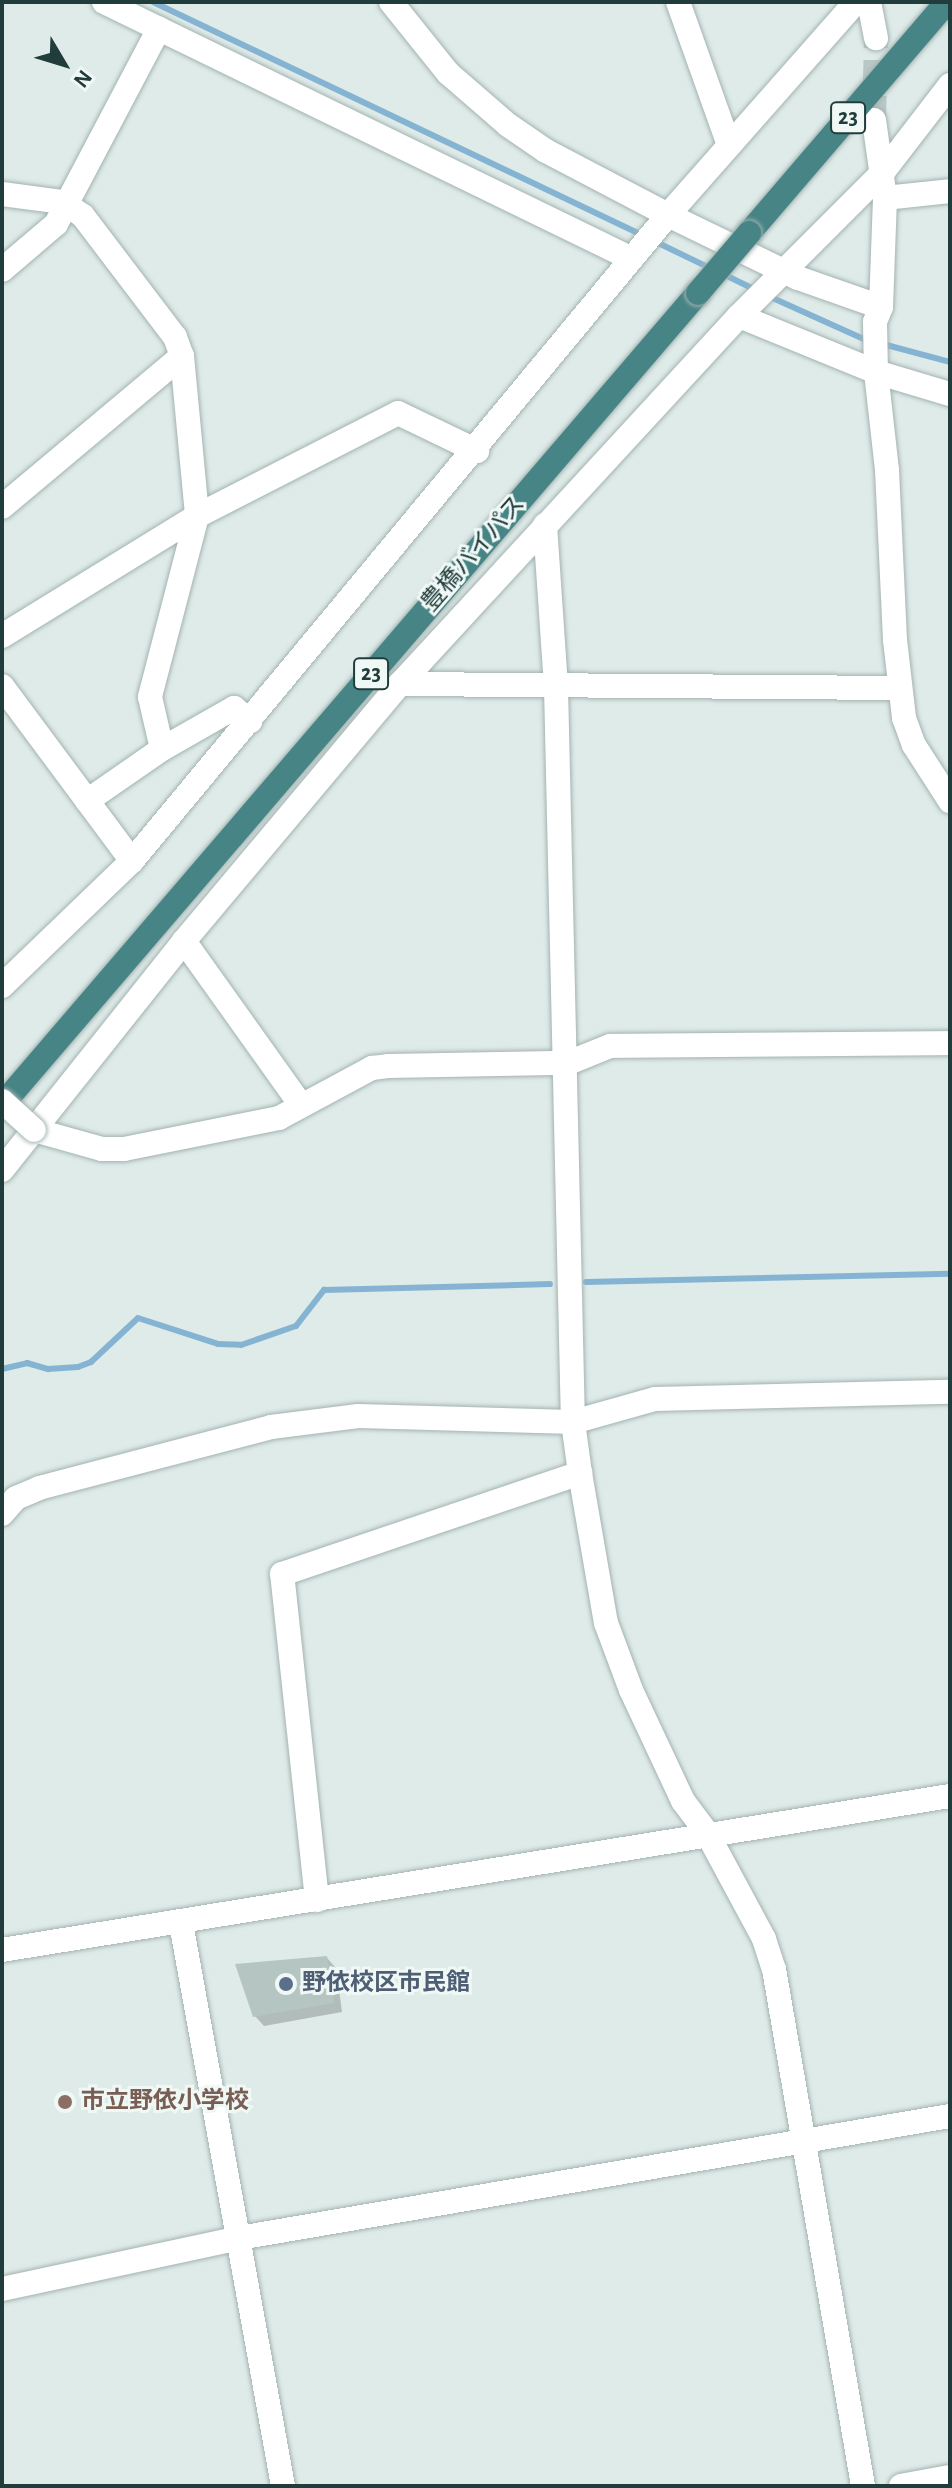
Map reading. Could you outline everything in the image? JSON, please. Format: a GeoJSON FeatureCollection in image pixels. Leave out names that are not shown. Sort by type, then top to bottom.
{"type":"FeatureCollection","features":[{"type":"Feature","properties":{"kind":"highway","name":"豊橋バイパス"},"geometry":{"type":"LineString","coordinates":[[2,1103],[947,2]]}},
{"type":"Feature","properties":{"kind":"highway","name":"23"},"geometry":{"type":"LineString","coordinates":[[2,1090],[44,1056]]}},
{"type":"Feature","properties":{"kind":"street"},"geometry":{"type":"LineString","coordinates":[[104,2],[637,253]]}},
{"type":"Feature","properties":{"kind":"street"},"geometry":{"type":"LineString","coordinates":[[391,2],[418,40],[477,101],[546,151],[664,219],[778,275],[878,314]]}},
{"type":"Feature","properties":{"kind":"street"},"geometry":{"type":"LineString","coordinates":[[678,2],[729,145]]}},
{"type":"Feature","properties":{"kind":"street"},"geometry":{"type":"LineString","coordinates":[[2,986],[132,861],[477,451],[664,219],[856,2]]}},
{"type":"Feature","properties":{"kind":"street"},"geometry":{"type":"LineString","coordinates":[[869,2],[876,38]]}},
{"type":"Feature","properties":{"kind":"street"},"geometry":{"type":"LineString","coordinates":[[2,270],[56,224],[63,202],[159,29]]}},
{"type":"Feature","properties":{"kind":"street"},"geometry":{"type":"LineString","coordinates":[[2,1170],[184,941],[400,684],[778,275],[883,172],[950,85]]}},
{"type":"Feature","properties":{"kind":"street"},"geometry":{"type":"LineString","coordinates":[[874,120],[885,198],[876,366],[900,688],[914,745],[950,801]]}},
{"type":"Feature","properties":{"kind":"street"},"geometry":{"type":"LineString","coordinates":[[885,198],[950,191]]}},
{"type":"Feature","properties":{"kind":"street"},"geometry":{"type":"LineString","coordinates":[[2,194],[63,202],[83,216],[175,337],[182,356],[197,516],[150,697],[162,749]]}},
{"type":"Feature","properties":{"kind":"street"},"geometry":{"type":"LineString","coordinates":[[745,311],[950,394]]}},
{"type":"Feature","properties":{"kind":"street"},"geometry":{"type":"LineString","coordinates":[[2,507],[182,356]]}},
{"type":"Feature","properties":{"kind":"street"},"geometry":{"type":"LineString","coordinates":[[2,636],[197,516],[398,413],[477,451]]}},
{"type":"Feature","properties":{"kind":"street"},"geometry":{"type":"LineString","coordinates":[[545,525],[556,687],[568,1063],[573,1422],[580,1473],[606,1623],[683,1801],[707,1833],[774,1969],[863,2486]]}},
{"type":"Feature","properties":{"kind":"street"},"geometry":{"type":"LineString","coordinates":[[400,684],[900,688]]}},
{"type":"Feature","properties":{"kind":"street"},"geometry":{"type":"LineString","coordinates":[[2,686],[132,861]]}},
{"type":"Feature","properties":{"kind":"street"},"geometry":{"type":"LineString","coordinates":[[87,801],[162,749],[234,708],[250,721]]}},
{"type":"Feature","properties":{"kind":"street"},"geometry":{"type":"LineString","coordinates":[[184,941],[301,1105]]}},
{"type":"Feature","properties":{"kind":"street"},"geometry":{"type":"LineString","coordinates":[[2,1103],[34,1130],[102,1149],[124,1149],[279,1118],[372,1068],[568,1063],[610,1046],[950,1043]]}},
{"type":"Feature","properties":{"kind":"street"},"geometry":{"type":"LineString","coordinates":[[2,1514],[16,1498],[39,1488],[271,1427],[358,1416],[573,1422],[655,1399],[950,1392]]}},
{"type":"Feature","properties":{"kind":"street"},"geometry":{"type":"LineString","coordinates":[[317,1900],[282,1574],[580,1473]]}},
{"type":"Feature","properties":{"kind":"street"},"geometry":{"type":"LineString","coordinates":[[2,1950],[181,1923],[707,1833],[950,1796]]}},
{"type":"Feature","properties":{"kind":"street"},"geometry":{"type":"LineString","coordinates":[[181,1923],[283,2486]]}},
{"type":"Feature","properties":{"kind":"street"},"geometry":{"type":"LineString","coordinates":[[2,2289],[239,2238],[950,2116]]}},
{"type":"Feature","properties":{"kind":"street"},"geometry":{"type":"LineString","coordinates":[[901,2486],[942,2481]]}},
{"type":"Feature","properties":{"kind":"building","name":"野依校区市民館"},"geometry":{"type":"Polygon","coordinates":[[[327,1956],[334,2003],[253,2017],[235,1964],[327,1956]]]}},
{"type":"Feature","properties":{"kind":"waterway"},"geometry":{"type":"LineString","coordinates":[[153,2],[644,236]]}},
{"type":"Feature","properties":{"kind":"waterway"},"geometry":{"type":"LineString","coordinates":[[654,241],[712,269]]}},
{"type":"Feature","properties":{"kind":"waterway"},"geometry":{"type":"LineString","coordinates":[[723,274],[756,290]]}},
{"type":"Feature","properties":{"kind":"waterway"},"geometry":{"type":"LineString","coordinates":[[766,295],[868,341]]}},
{"type":"Feature","properties":{"kind":"waterway"},"geometry":{"type":"LineString","coordinates":[[879,343],[950,362]]}},
{"type":"Feature","properties":{"kind":"waterway"},"geometry":{"type":"LineString","coordinates":[[586,1282],[950,1274]]}},
{"type":"Feature","properties":{"kind":"waterway"},"geometry":{"type":"LineString","coordinates":[[2,1369],[27,1363],[48,1369],[78,1367],[91,1362],[138,1318],[218,1344],[241,1345],[296,1326],[324,1290],[550,1284]]}},
{"type":"Feature","properties":{"kind":"tunnel"},"geometry":{"type":"LineString","coordinates":[[874,120],[876,38]]}},
{"type":"Feature","properties":{"kind":"place","name":"野依校区市民館"},"geometry":{"type":"Point","coordinates":[286,1984]}},
{"type":"Feature","properties":{"kind":"place","name":"市立野依小学校"},"geometry":{"type":"Point","coordinates":[65,2102]}}]}
